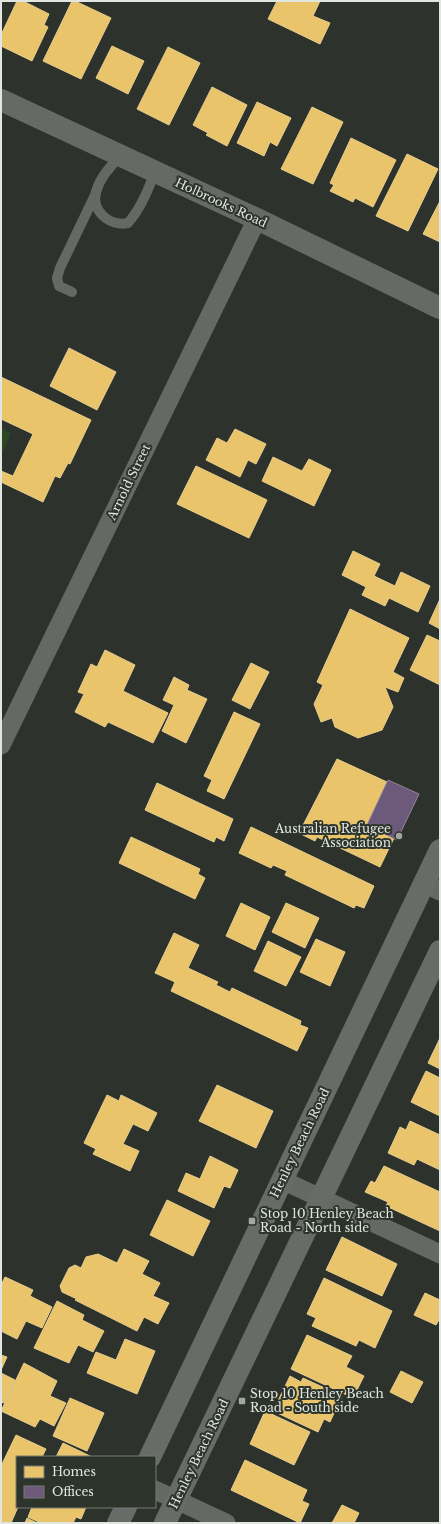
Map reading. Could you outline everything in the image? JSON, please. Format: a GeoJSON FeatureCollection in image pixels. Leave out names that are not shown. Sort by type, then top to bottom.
{"type":"FeatureCollection","features":[{"type":"Feature","properties":{"kind":"main road","name":"Holbrooks Road"},"geometry":{"type":"LineString","coordinates":[[1,100],[440,308]]}},
{"type":"Feature","properties":{"kind":"main road","name":"Henley Beach Road"},"geometry":{"type":"LineString","coordinates":[[150,1456],[282,1180],[432,887],[440,850]]}},
{"type":"Feature","properties":{"kind":"main road","name":"Henley Beach Road"},"geometry":{"type":"LineString","coordinates":[[165,1523],[440,952]]}},
{"type":"Feature","properties":{"kind":"main road"},"geometry":{"type":"LineString","coordinates":[[118,1523],[126,1508]]}},
{"type":"Feature","properties":{"kind":"street","name":"Arnold Street"},"geometry":{"type":"LineString","coordinates":[[1,745],[257,220]]}},
{"type":"Feature","properties":{"kind":"street"},"geometry":{"type":"LineString","coordinates":[[282,1180],[440,1254]]}},
{"type":"Feature","properties":{"kind":"street"},"geometry":{"type":"LineString","coordinates":[[156,1490],[226,1523]]}},
{"type":"Feature","properties":{"kind":"lane"},"geometry":{"type":"LineString","coordinates":[[72,292],[59,286],[57,278],[60,268],[108,167],[121,156]]}},
{"type":"Feature","properties":{"kind":"lane"},"geometry":{"type":"LineString","coordinates":[[96,193],[97,206],[100,214],[108,220],[123,224],[128,223],[141,205],[155,172]]}},
{"type":"Feature","properties":{"kind":"green space"},"geometry":{"type":"Polygon","coordinates":[[[1,428],[11,433],[1,456],[1,428]]]}},
{"type":"Feature","properties":{"kind":"building: Homes"},"geometry":{"type":"Polygon","coordinates":[[[17,1],[23,1],[49,14],[44,25],[48,27],[32,61],[1,46],[1,35],[17,1]]]}},
{"type":"Feature","properties":{"kind":"building: Homes"},"geometry":{"type":"Polygon","coordinates":[[[72,1],[111,18],[81,79],[43,61],[72,1]]]}},
{"type":"Feature","properties":{"kind":"building: Homes"},"geometry":{"type":"Polygon","coordinates":[[[277,1],[320,1],[313,16],[330,23],[320,44],[268,19],[277,1]]]}},
{"type":"Feature","properties":{"kind":"building: Homes"},"geometry":{"type":"Polygon","coordinates":[[[112,46],[144,61],[128,94],[96,78],[112,46]]]}},
{"type":"Feature","properties":{"kind":"building: Homes"},"geometry":{"type":"Polygon","coordinates":[[[168,47],[200,63],[169,125],[137,109],[168,47]]]}},
{"type":"Feature","properties":{"kind":"building: Homes"},"geometry":{"type":"Polygon","coordinates":[[[212,87],[247,105],[227,146],[206,135],[208,133],[193,125],[212,87]]]}},
{"type":"Feature","properties":{"kind":"building: Homes"},"geometry":{"type":"Polygon","coordinates":[[[257,102],[291,118],[277,146],[270,142],[264,156],[237,143],[257,102]]]}},
{"type":"Feature","properties":{"kind":"building: Homes"},"geometry":{"type":"Polygon","coordinates":[[[312,107],[343,122],[313,184],[281,169],[312,107]]]}},
{"type":"Feature","properties":{"kind":"building: Homes"},"geometry":{"type":"Polygon","coordinates":[[[351,138],[396,160],[373,207],[355,198],[353,202],[330,191],[334,185],[330,183],[351,138]]]}},
{"type":"Feature","properties":{"kind":"building: Homes"},"geometry":{"type":"Polygon","coordinates":[[[407,154],[438,169],[408,231],[376,216],[407,154]]]}},
{"type":"Feature","properties":{"kind":"building: Homes"},"geometry":{"type":"Polygon","coordinates":[[[440,201],[440,242],[423,234],[440,201]]]}},
{"type":"Feature","properties":{"kind":"building: Homes"},"geometry":{"type":"Polygon","coordinates":[[[69,348],[116,372],[97,410],[50,386],[69,348]]]}},
{"type":"Feature","properties":{"kind":"building: Homes"},"geometry":{"type":"Polygon","coordinates":[[[1,377],[91,420],[70,464],[68,463],[60,478],[55,476],[43,502],[1,482],[1,471],[13,476],[33,434],[1,419],[1,377]]]}},
{"type":"Feature","properties":{"kind":"building: Homes"},"geometry":{"type":"Polygon","coordinates":[[[235,429],[266,444],[256,464],[248,460],[240,477],[206,460],[217,438],[227,443],[235,429]]]}},
{"type":"Feature","properties":{"kind":"building: Homes"},"geometry":{"type":"Polygon","coordinates":[[[273,457],[302,471],[309,459],[331,470],[314,506],[262,481],[273,457]]]}},
{"type":"Feature","properties":{"kind":"building: Homes"},"geometry":{"type":"Polygon","coordinates":[[[196,466],[267,500],[249,538],[177,504],[196,466]]]}},
{"type":"Feature","properties":{"kind":"building: Homes"},"geometry":{"type":"Polygon","coordinates":[[[353,551],[380,564],[374,576],[395,586],[401,572],[430,586],[418,612],[389,598],[385,606],[362,595],[366,587],[342,575],[353,551]]]}},
{"type":"Feature","properties":{"kind":"building: Homes"},"geometry":{"type":"Polygon","coordinates":[[[440,599],[440,629],[429,623],[440,599]]]}},
{"type":"Feature","properties":{"kind":"building: Homes"},"geometry":{"type":"Polygon","coordinates":[[[350,609],[409,638],[393,672],[404,678],[398,692],[385,687],[393,707],[382,730],[358,738],[335,727],[332,718],[321,722],[314,704],[323,685],[317,682],[350,609]]]}},
{"type":"Feature","properties":{"kind":"building: Homes"},"geometry":{"type":"Polygon","coordinates":[[[427,635],[440,641],[440,685],[410,670],[427,635]]]}},
{"type":"Feature","properties":{"kind":"building: Homes"},"geometry":{"type":"Polygon","coordinates":[[[105,650],[135,665],[123,691],[168,713],[153,743],[108,722],[105,727],[75,712],[84,694],[78,692],[91,664],[97,667],[105,650]]]}},
{"type":"Feature","properties":{"kind":"building: Homes"},"geometry":{"type":"Polygon","coordinates":[[[251,663],[269,672],[250,709],[232,700],[251,663]]]}},
{"type":"Feature","properties":{"kind":"building: Homes"},"geometry":{"type":"Polygon","coordinates":[[[174,677],[189,685],[187,690],[207,699],[186,743],[162,731],[174,705],[163,700],[174,677]]]}},
{"type":"Feature","properties":{"kind":"building: Homes"},"geometry":{"type":"Polygon","coordinates":[[[234,712],[260,724],[224,799],[207,791],[212,780],[204,776],[234,712]]]}},
{"type":"Feature","properties":{"kind":"building: Homes"},"geometry":{"type":"Polygon","coordinates":[[[337,759],[387,782],[367,825],[394,838],[380,867],[317,837],[315,841],[299,833],[337,759]]]}},
{"type":"Feature","properties":{"kind":"building: Homes"},"geometry":{"type":"Polygon","coordinates":[[[157,783],[233,819],[224,841],[216,837],[214,842],[145,810],[157,783]]]}},
{"type":"Feature","properties":{"kind":"building: Homes"},"geometry":{"type":"Polygon","coordinates":[[[251,827],[374,886],[364,908],[356,905],[354,908],[285,875],[287,871],[273,865],[271,868],[239,853],[251,827]]]}},
{"type":"Feature","properties":{"kind":"building: Homes"},"geometry":{"type":"Polygon","coordinates":[[[131,837],[200,869],[198,874],[205,878],[195,899],[119,863],[131,837]]]}},
{"type":"Feature","properties":{"kind":"building: Homes"},"geometry":{"type":"Polygon","coordinates":[[[241,903],[270,917],[255,950],[226,936],[241,903]]]}},
{"type":"Feature","properties":{"kind":"building: Homes"},"geometry":{"type":"Polygon","coordinates":[[[286,903],[319,918],[305,948],[272,932],[286,903]]]}},
{"type":"Feature","properties":{"kind":"building: Homes"},"geometry":{"type":"Polygon","coordinates":[[[174,933],[199,945],[188,968],[218,982],[216,985],[230,992],[232,988],[301,1021],[300,1025],[308,1028],[297,1051],[171,991],[175,982],[155,973],[174,933]]]}},
{"type":"Feature","properties":{"kind":"building: Homes"},"geometry":{"type":"Polygon","coordinates":[[[316,939],[345,952],[330,986],[300,972],[316,939]]]}},
{"type":"Feature","properties":{"kind":"building: Homes"},"geometry":{"type":"Polygon","coordinates":[[[268,941],[301,957],[286,986],[254,971],[268,941]]]}},
{"type":"Feature","properties":{"kind":"building: Homes"},"geometry":{"type":"Polygon","coordinates":[[[440,1038],[440,1069],[428,1063],[440,1038]]]}},
{"type":"Feature","properties":{"kind":"building: Homes"},"geometry":{"type":"Polygon","coordinates":[[[426,1071],[440,1078],[440,1116],[411,1102],[426,1071]]]}},
{"type":"Feature","properties":{"kind":"building: Homes"},"geometry":{"type":"Polygon","coordinates":[[[217,1085],[273,1111],[256,1148],[199,1121],[217,1085]]]}},
{"type":"Feature","properties":{"kind":"building: Homes"},"geometry":{"type":"Polygon","coordinates":[[[107,1095],[119,1101],[121,1095],[157,1113],[148,1131],[133,1124],[123,1144],[139,1151],[130,1171],[93,1154],[96,1149],[84,1143],[107,1095]]]}},
{"type":"Feature","properties":{"kind":"building: Homes"},"geometry":{"type":"Polygon","coordinates":[[[410,1121],[440,1135],[440,1170],[417,1159],[414,1165],[388,1153],[400,1127],[406,1130],[410,1121]]]}},
{"type":"Feature","properties":{"kind":"building: Homes"},"geometry":{"type":"Polygon","coordinates":[[[210,1156],[238,1170],[230,1188],[224,1186],[214,1208],[178,1191],[186,1173],[200,1179],[210,1156]]]}},
{"type":"Feature","properties":{"kind":"building: Homes"},"geometry":{"type":"Polygon","coordinates":[[[384,1166],[440,1192],[440,1231],[386,1206],[388,1202],[365,1192],[371,1181],[375,1183],[384,1166]]]}},
{"type":"Feature","properties":{"kind":"building: Homes"},"geometry":{"type":"Polygon","coordinates":[[[167,1200],[210,1221],[193,1256],[150,1235],[167,1200]]]}},
{"type":"Feature","properties":{"kind":"building: Homes"},"geometry":{"type":"Polygon","coordinates":[[[342,1237],[397,1264],[382,1296],[326,1270],[342,1237]]]}},
{"type":"Feature","properties":{"kind":"building: Homes"},"geometry":{"type":"Polygon","coordinates":[[[124,1249],[149,1261],[142,1274],[160,1283],[153,1296],[169,1303],[158,1324],[144,1317],[137,1331],[75,1300],[77,1299],[62,1292],[60,1286],[69,1268],[75,1265],[81,1268],[86,1257],[98,1254],[117,1263],[124,1249]]]}},
{"type":"Feature","properties":{"kind":"building: Homes"},"geometry":{"type":"Polygon","coordinates":[[[5,1277],[33,1290],[30,1296],[52,1307],[42,1328],[26,1321],[17,1339],[1,1331],[1,1285],[5,1277]]]}},
{"type":"Feature","properties":{"kind":"building: Homes"},"geometry":{"type":"Polygon","coordinates":[[[324,1278],[392,1311],[375,1348],[359,1340],[356,1346],[312,1326],[316,1318],[307,1314],[324,1278]]]}},
{"type":"Feature","properties":{"kind":"building: Homes"},"geometry":{"type":"Polygon","coordinates":[[[425,1293],[440,1300],[440,1318],[436,1325],[414,1315],[425,1293]]]}},
{"type":"Feature","properties":{"kind":"building: Homes"},"geometry":{"type":"Polygon","coordinates":[[[57,1301],[84,1315],[82,1320],[104,1331],[93,1352],[78,1345],[69,1363],[34,1348],[57,1301]]]}},
{"type":"Feature","properties":{"kind":"building: Homes"},"geometry":{"type":"Polygon","coordinates":[[[307,1335],[352,1356],[346,1367],[364,1376],[353,1398],[291,1369],[307,1335]]]}},
{"type":"Feature","properties":{"kind":"building: Homes"},"geometry":{"type":"Polygon","coordinates":[[[125,1339],[155,1351],[137,1394],[87,1373],[96,1352],[116,1360],[125,1339]]]}},
{"type":"Feature","properties":{"kind":"building: Homes"},"geometry":{"type":"Polygon","coordinates":[[[1,1355],[7,1357],[1,1370],[1,1355]]]}},
{"type":"Feature","properties":{"kind":"building: Homes"},"geometry":{"type":"Polygon","coordinates":[[[24,1363],[57,1381],[50,1396],[66,1403],[54,1426],[40,1419],[35,1427],[1,1411],[24,1363]]]}},
{"type":"Feature","properties":{"kind":"building: Homes"},"geometry":{"type":"Polygon","coordinates":[[[401,1371],[423,1382],[412,1403],[390,1392],[401,1371]]]}},
{"type":"Feature","properties":{"kind":"building: Homes"},"geometry":{"type":"Polygon","coordinates":[[[1,1373],[15,1380],[4,1403],[1,1402],[1,1373]]]}},
{"type":"Feature","properties":{"kind":"building: Homes"},"geometry":{"type":"Polygon","coordinates":[[[290,1376],[301,1382],[303,1378],[342,1396],[330,1422],[324,1419],[318,1432],[273,1411],[290,1376]]]}},
{"type":"Feature","properties":{"kind":"building: Homes"},"geometry":{"type":"Polygon","coordinates":[[[70,1398],[104,1413],[87,1451],[53,1436],[70,1398]]]}},
{"type":"Feature","properties":{"kind":"building: Homes"},"geometry":{"type":"Polygon","coordinates":[[[265,1411],[310,1432],[294,1465],[250,1444],[265,1411]]]}},
{"type":"Feature","properties":{"kind":"building: Homes"},"geometry":{"type":"Polygon","coordinates":[[[16,1435],[46,1449],[42,1456],[16,1456],[16,1508],[18,1508],[11,1523],[1,1523],[1,1466],[16,1435]]]}},
{"type":"Feature","properties":{"kind":"building: Homes"},"geometry":{"type":"Polygon","coordinates":[[[63,1443],[90,1456],[56,1456],[63,1443]]]}},
{"type":"Feature","properties":{"kind":"building: Homes"},"geometry":{"type":"Polygon","coordinates":[[[245,1460],[307,1490],[302,1501],[309,1504],[300,1523],[231,1490],[245,1460]]]}},
{"type":"Feature","properties":{"kind":"building: Homes"},"geometry":{"type":"Polygon","coordinates":[[[342,1505],[359,1513],[354,1523],[332,1523],[342,1505]]]}},
{"type":"Feature","properties":{"kind":"building: Homes"},"geometry":{"type":"Polygon","coordinates":[[[32,1508],[86,1508],[81,1519],[76,1517],[73,1523],[41,1523],[28,1517],[32,1508]]]}},
{"type":"Feature","properties":{"kind":"building: Homes"},"geometry":{"type":"Polygon","coordinates":[[[27,1518],[37,1523],[25,1523],[27,1518]]]}},
{"type":"Feature","properties":{"kind":"building: Offices"},"geometry":{"type":"Polygon","coordinates":[[[388,780],[419,794],[397,840],[367,825],[388,780]]]}},
{"type":"Feature","properties":{"kind":"place","name":"Australian Refugee Association"},"geometry":{"type":"Point","coordinates":[399,836]}},
{"type":"Feature","properties":{"kind":"place","name":"Stop 10 Henley Beach Road - North side"},"geometry":{"type":"Point","coordinates":[252,1221]}},
{"type":"Feature","properties":{"kind":"place","name":"Stop 10 Henley Beach Road - South side"},"geometry":{"type":"Point","coordinates":[242,1401]}}]}
